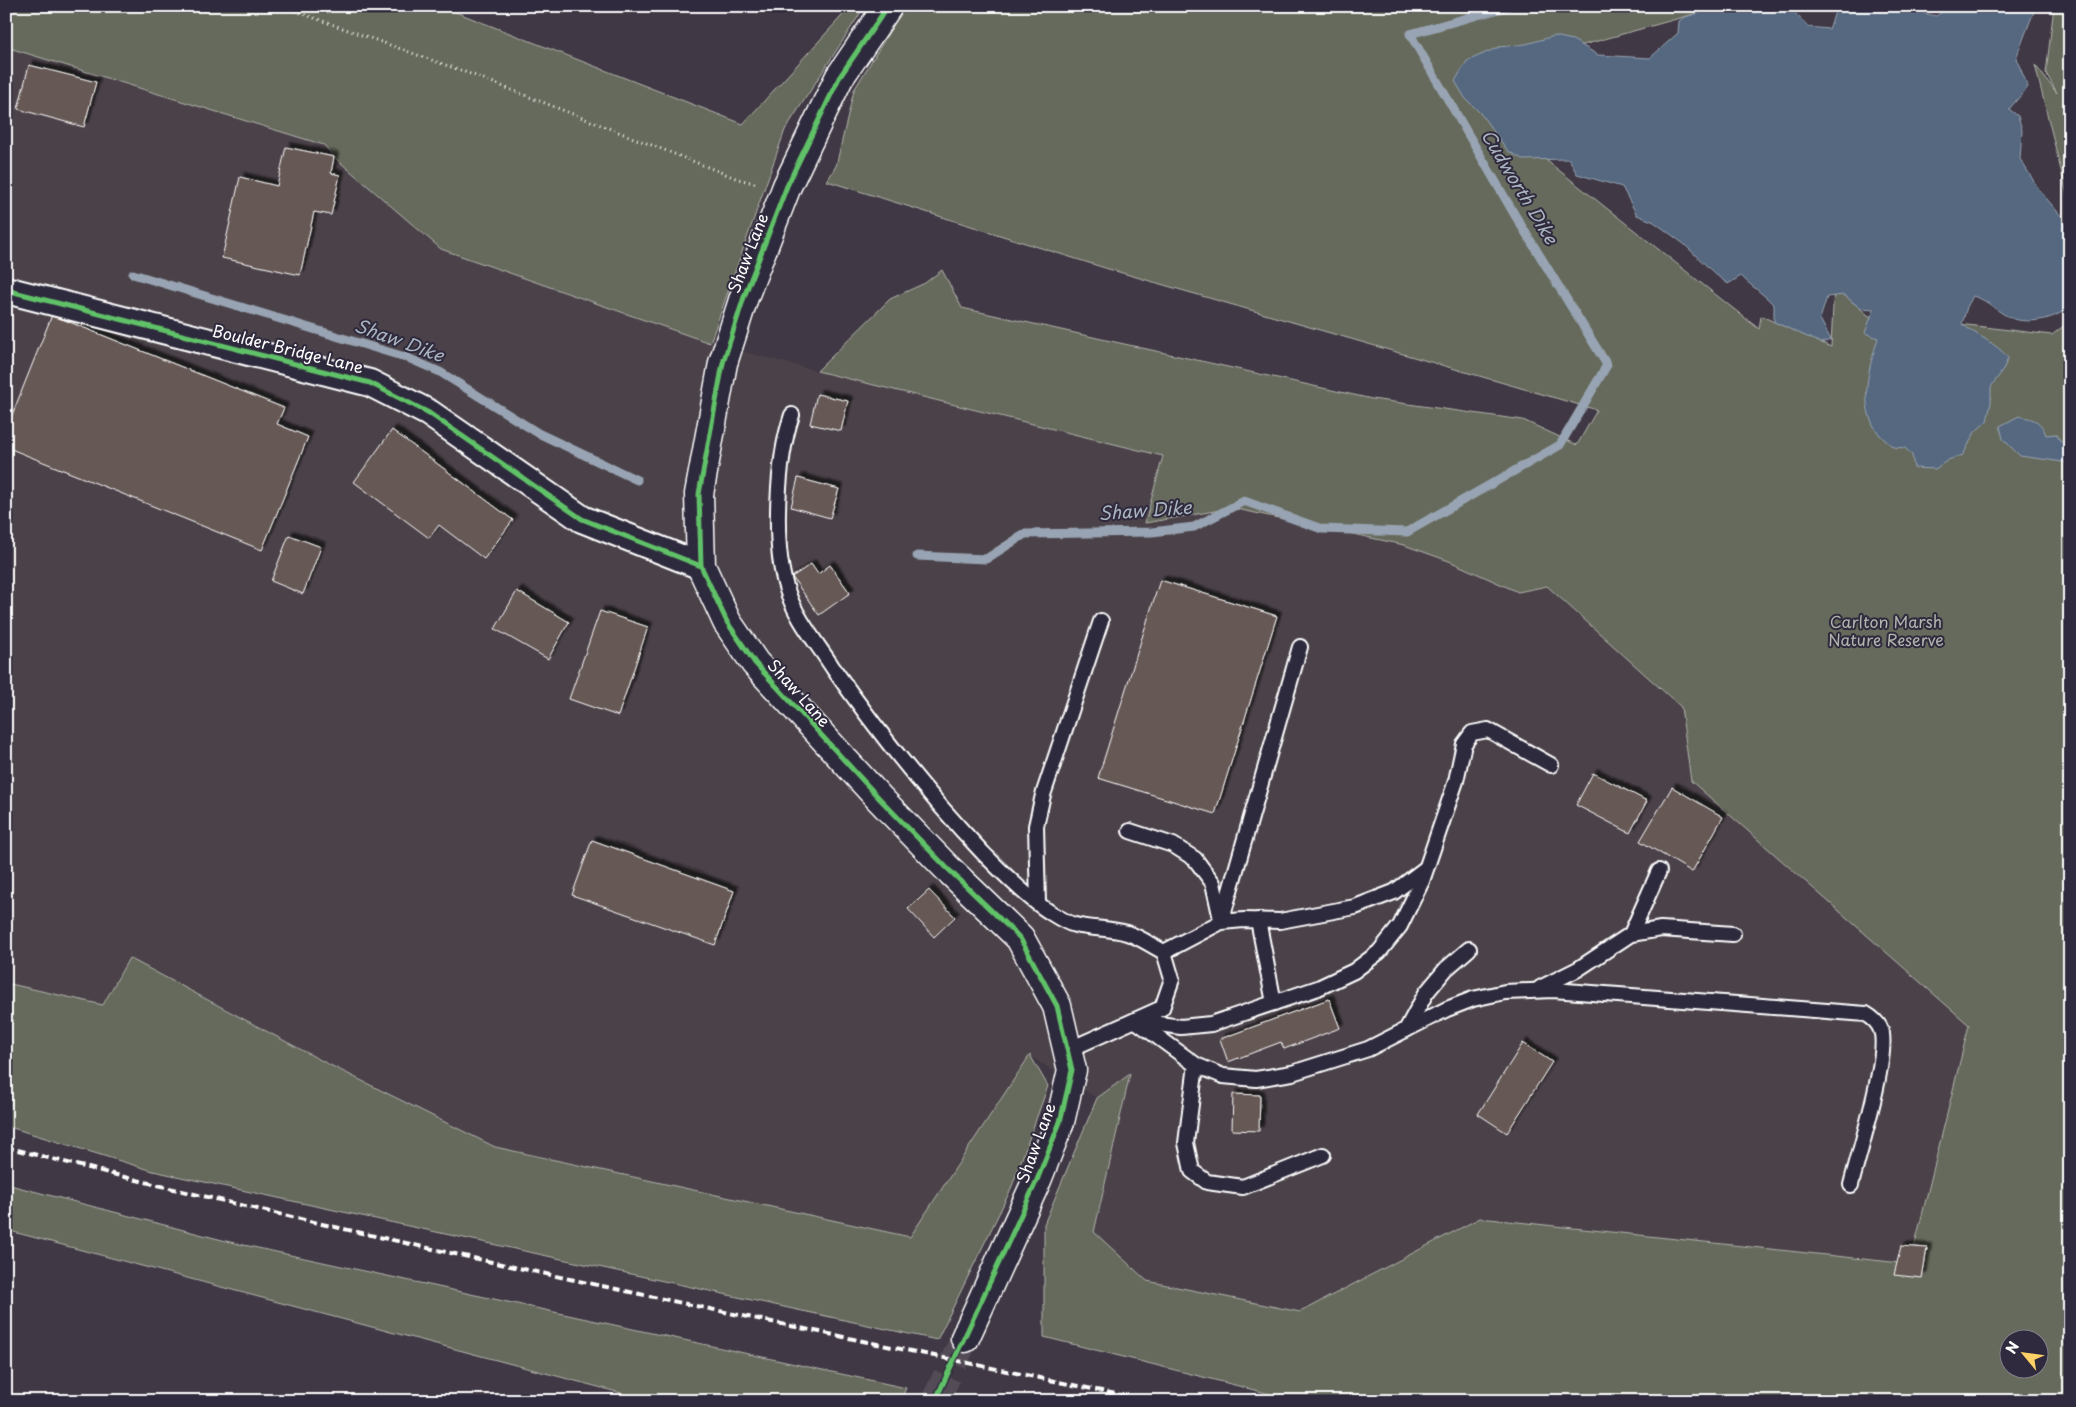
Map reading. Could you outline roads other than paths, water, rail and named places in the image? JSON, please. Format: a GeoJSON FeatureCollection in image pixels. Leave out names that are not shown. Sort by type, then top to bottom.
{"type":"FeatureCollection","features":[{"type":"Feature","properties":{"kind":"street","name":"Shaw Lane"},"geometry":{"type":"LineString","coordinates":[[888,6],[839,78],[784,196],[744,297],[724,364],[699,494],[701,566],[727,622],[755,663],[879,798],[946,867],[1020,938],[1057,1006],[1072,1070],[1060,1122],[1037,1180],[965,1338]]}},
{"type":"Feature","properties":{"kind":"street","name":"Boulder Bridge Lane"},"geometry":{"type":"LineString","coordinates":[[6,290],[370,383],[429,413],[582,519],[701,566]]}},
{"type":"Feature","properties":{"kind":"lane"},"geometry":{"type":"LineString","coordinates":[[792,415],[786,434],[782,458],[778,517],[781,571],[787,592],[800,619],[860,706],[916,780],[1000,870],[1046,911],[1074,925],[1128,933],[1164,952],[1172,979],[1162,1008],[1068,1050]]}},
{"type":"Feature","properties":{"kind":"lane"},"geometry":{"type":"LineString","coordinates":[[1038,903],[1036,826],[1044,795],[1101,622]]}},
{"type":"Feature","properties":{"kind":"lane"},"geometry":{"type":"LineString","coordinates":[[1221,922],[1300,648]]}},
{"type":"Feature","properties":{"kind":"lane"},"geometry":{"type":"LineString","coordinates":[[1136,1021],[1182,1028],[1211,1024],[1318,988],[1354,971],[1379,952],[1400,926],[1427,868],[1456,781],[1464,744],[1472,732],[1488,730],[1551,765]]}},
{"type":"Feature","properties":{"kind":"lane"},"geometry":{"type":"LineString","coordinates":[[1130,831],[1174,845],[1195,859],[1213,882],[1221,922]]}},
{"type":"Feature","properties":{"kind":"lane"},"geometry":{"type":"LineString","coordinates":[[1164,952],[1221,922],[1280,920],[1355,907],[1394,892],[1427,868]]}},
{"type":"Feature","properties":{"kind":"lane"},"geometry":{"type":"LineString","coordinates":[[1631,934],[1659,871]]}},
{"type":"Feature","properties":{"kind":"lane"},"geometry":{"type":"LineString","coordinates":[[1258,920],[1274,1003]]}},
{"type":"Feature","properties":{"kind":"lane"},"geometry":{"type":"LineString","coordinates":[[1535,991],[1578,969],[1631,934],[1661,929],[1733,934]]}},
{"type":"Feature","properties":{"kind":"lane"},"geometry":{"type":"LineString","coordinates":[[1406,1030],[1426,992],[1446,969],[1469,948]]}},
{"type":"Feature","properties":{"kind":"lane"},"geometry":{"type":"LineString","coordinates":[[1136,1021],[1196,1065],[1223,1076],[1256,1079],[1292,1073],[1368,1049],[1447,1009],[1473,999],[1505,992],[1554,990],[1623,997],[1866,1014],[1875,1020],[1882,1031],[1883,1056],[1851,1185]]}},
{"type":"Feature","properties":{"kind":"lane"},"geometry":{"type":"LineString","coordinates":[[1196,1065],[1186,1143],[1192,1171],[1207,1182],[1243,1187],[1323,1154]]}},
{"type":"Feature","properties":{"kind":"water"},"geometry":{"type":"Polygon","coordinates":[[[1723,6],[1789,6],[1808,27],[1829,29],[1835,12],[1860,6],[1898,8],[1936,16],[1946,9],[1971,6],[2036,6],[2016,58],[2028,87],[2009,109],[2018,116],[2022,130],[2020,159],[2040,191],[2063,218],[2066,234],[2070,240],[2070,305],[2052,317],[2028,321],[2008,317],[1973,296],[1967,307],[1962,324],[1993,344],[2008,358],[2003,370],[1991,387],[1991,403],[1987,421],[1975,432],[1963,455],[1948,460],[1935,469],[1914,468],[1912,455],[1905,448],[1893,447],[1879,434],[1872,423],[1868,411],[1867,387],[1871,362],[1878,338],[1865,333],[1874,309],[1860,308],[1844,295],[1827,297],[1820,319],[1831,340],[1821,343],[1774,322],[1774,305],[1766,297],[1741,276],[1728,284],[1684,244],[1654,222],[1637,215],[1622,187],[1577,174],[1569,159],[1524,160],[1508,151],[1480,113],[1465,98],[1455,81],[1467,61],[1499,47],[1526,44],[1554,36],[1573,40],[1598,55],[1650,58],[1678,33],[1679,21],[1685,17],[1723,6]]]}},
{"type":"Feature","properties":{"kind":"water"},"geometry":{"type":"Polygon","coordinates":[[[2019,416],[2039,423],[2046,435],[2056,434],[2061,442],[2070,440],[2070,463],[2020,456],[2003,439],[2000,426],[2019,416]]]}},
{"type":"Feature","properties":{"kind":"waterway","name":"Shaw Dike"},"geometry":{"type":"LineString","coordinates":[[917,556],[986,559],[1025,534],[1152,532],[1194,527],[1244,501],[1322,529],[1407,532],[1560,445],[1607,365],[1516,217],[1410,34],[1510,6]]}},
{"type":"Feature","properties":{"kind":"waterway","name":"Shaw Dike"},"geometry":{"type":"LineString","coordinates":[[133,274],[408,358],[440,372],[538,433],[637,480]]}},
{"type":"Feature","properties":{"kind":"tunnel"},"geometry":{"type":"LineString","coordinates":[[935,1401],[965,1338]]}},
{"type":"Feature","properties":{"kind":"railway"},"geometry":{"type":"LineString","coordinates":[[6,1147],[290,1217],[433,1249],[1149,1401]]}},
{"type":"Feature","properties":{"kind":"water label","name":"Cudworth Dike"},"geometry":{"type":"Point","coordinates":[1519,187]}},
{"type":"Feature","properties":{"kind":"park label","name":"Carlton Marsh Nature Reserve"},"geometry":{"type":"Point","coordinates":[1886,631]}}]}
